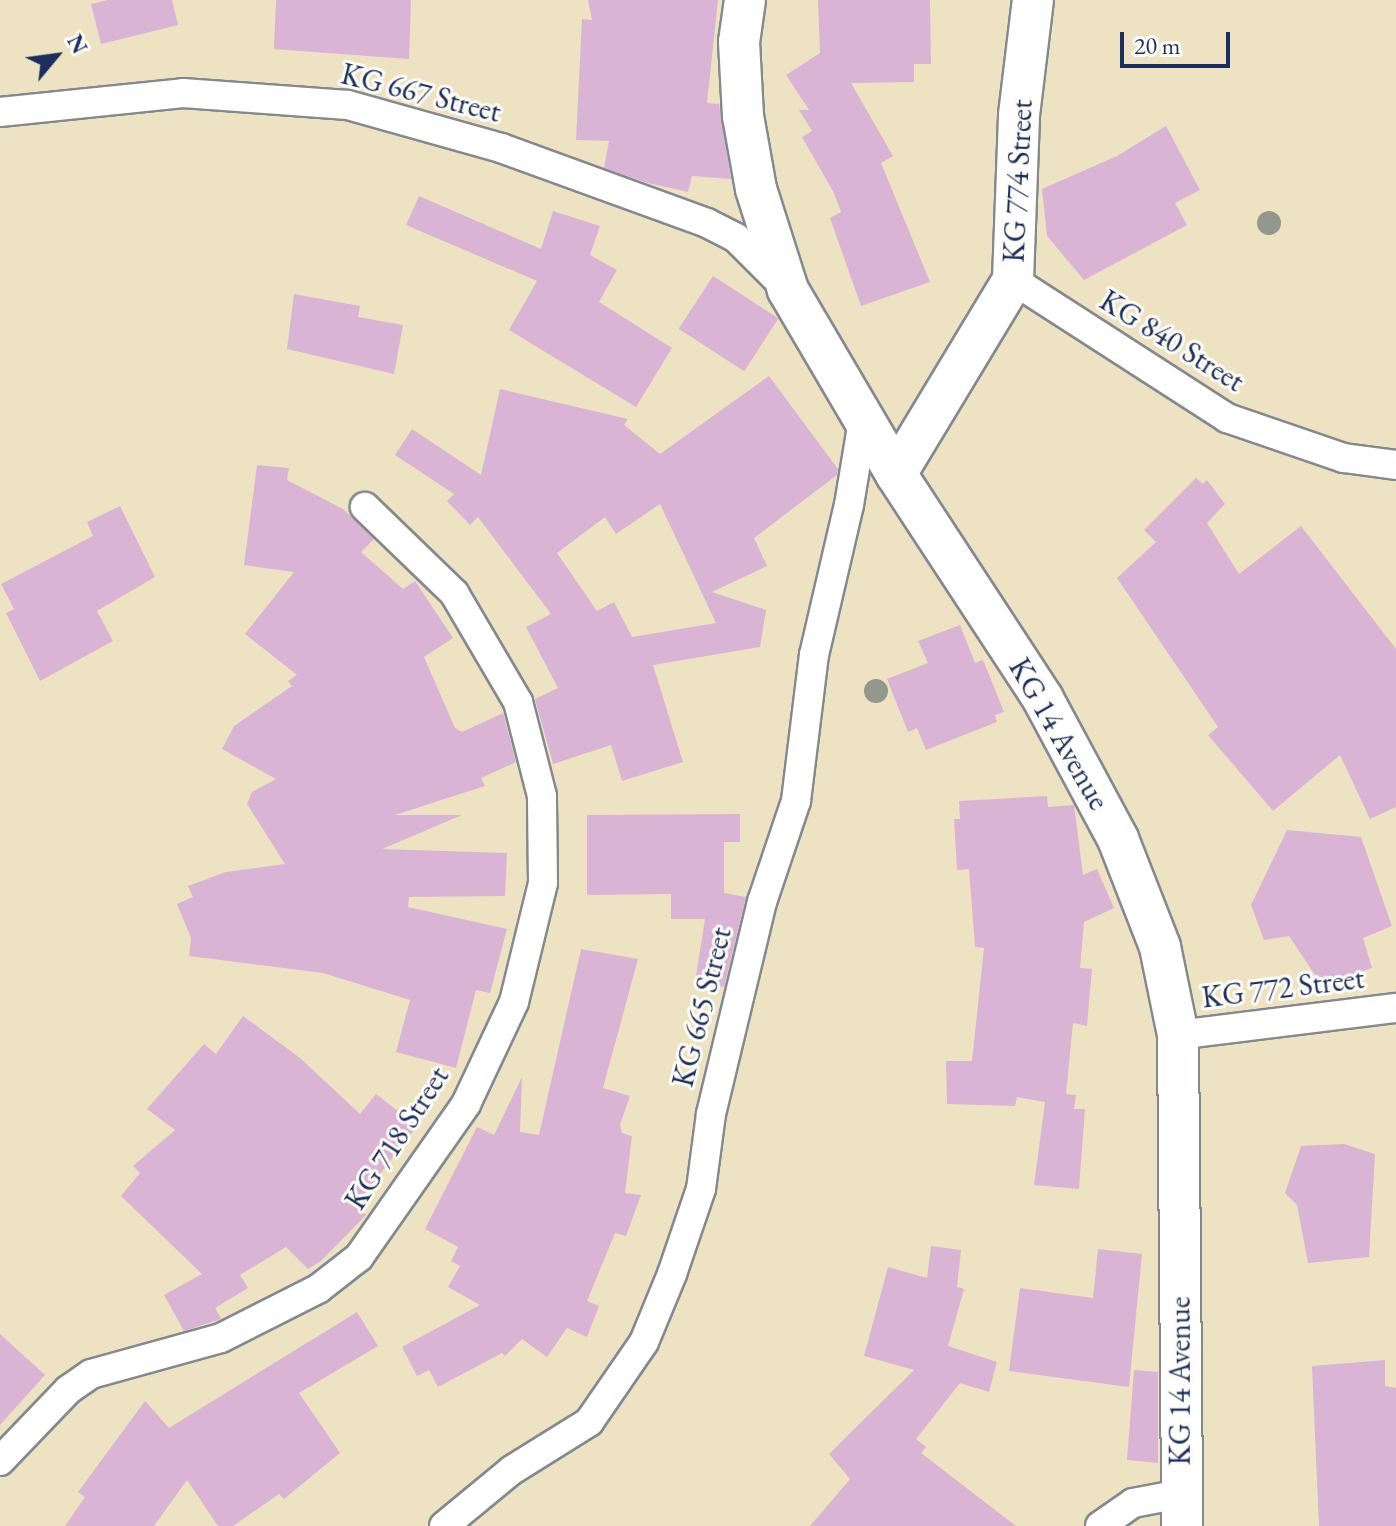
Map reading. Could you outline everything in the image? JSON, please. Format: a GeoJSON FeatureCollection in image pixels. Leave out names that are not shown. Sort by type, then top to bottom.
{"type":"FeatureCollection","features":[{"type":"Feature","properties":{"kind":"main road","name":"KG 14 Avenue"},"geometry":{"type":"LineString","coordinates":[[745,0],[739,42],[743,116],[756,189],[788,290],[864,414],[896,474],[1043,699],[1118,839],[1160,947],[1178,1035],[1181,1510]]}},
{"type":"Feature","properties":{"kind":"main road","name":"KG 774 Street"},"geometry":{"type":"LineString","coordinates":[[896,474],[1013,280],[1019,115],[1033,0]]}},
{"type":"Feature","properties":{"kind":"street","name":"KG 667 Street"},"geometry":{"type":"LineString","coordinates":[[0,112],[183,93],[348,105],[501,148],[707,223],[736,238],[788,290]]}},
{"type":"Feature","properties":{"kind":"street","name":"KG 840 Street"},"geometry":{"type":"LineString","coordinates":[[1013,280],[1227,418],[1344,458],[1396,465]]}},
{"type":"Feature","properties":{"kind":"street","name":"KG 665 Street"},"geometry":{"type":"LineString","coordinates":[[444,1526],[512,1470],[589,1422],[644,1342],[672,1274],[701,1189],[711,1114],[762,902],[796,801],[814,655],[849,505],[864,414]]}},
{"type":"Feature","properties":{"kind":"street","name":"KG 718 Street"},"geometry":{"type":"LineString","coordinates":[[0,1461],[68,1390],[91,1374],[221,1338],[318,1289],[359,1257],[466,1104],[514,1002],[543,883],[542,796],[518,702],[454,593],[365,507]]}},
{"type":"Feature","properties":{"kind":"street","name":"KG 772 Street"},"geometry":{"type":"LineString","coordinates":[[1178,1035],[1396,1008]]}},
{"type":"Feature","properties":{"kind":"street"},"geometry":{"type":"LineString","coordinates":[[1100,1526],[1133,1503],[1181,1510]]}},
{"type":"Feature","properties":{"kind":"building"},"geometry":{"type":"Polygon","coordinates":[[[108,0],[172,0],[178,25],[101,44],[91,4],[108,0]]]}},
{"type":"Feature","properties":{"kind":"building"},"geometry":{"type":"Polygon","coordinates":[[[276,0],[411,0],[409,59],[274,49],[276,0]]]}},
{"type":"Feature","properties":{"kind":"building"},"geometry":{"type":"Polygon","coordinates":[[[588,0],[718,0],[707,103],[719,104],[731,179],[692,176],[688,192],[648,183],[604,168],[609,141],[576,140],[582,19],[592,20],[588,0]]]}},
{"type":"Feature","properties":{"kind":"building"},"geometry":{"type":"Polygon","coordinates":[[[818,0],[930,0],[931,64],[914,64],[914,82],[851,83],[893,156],[881,163],[930,282],[861,306],[830,218],[841,212],[834,193],[802,137],[812,131],[799,110],[809,110],[786,75],[820,53],[818,0]]]}},
{"type":"Feature","properties":{"kind":"building"},"geometry":{"type":"Polygon","coordinates":[[[1166,126],[1200,190],[1175,203],[1187,225],[1084,280],[1047,236],[1042,189],[1117,156],[1166,126]]]}},
{"type":"Feature","properties":{"kind":"building"},"geometry":{"type":"Polygon","coordinates":[[[419,196],[541,249],[553,211],[600,226],[590,255],[617,270],[599,302],[672,348],[636,407],[509,330],[537,281],[406,225],[419,196]]]}},
{"type":"Feature","properties":{"kind":"building"},"geometry":{"type":"Polygon","coordinates":[[[713,276],[778,318],[744,371],[679,329],[713,276]]]}},
{"type":"Feature","properties":{"kind":"building"},"geometry":{"type":"Polygon","coordinates":[[[294,294],[360,306],[358,317],[403,325],[394,374],[287,349],[294,294]]]}},
{"type":"Feature","properties":{"kind":"building"},"geometry":{"type":"Polygon","coordinates":[[[769,376],[838,469],[837,475],[754,538],[767,566],[712,592],[766,610],[760,647],[653,665],[683,762],[622,781],[611,745],[553,764],[535,699],[558,688],[526,627],[551,614],[478,517],[470,525],[447,501],[454,494],[395,455],[412,429],[481,475],[500,389],[628,419],[624,425],[660,454],[769,376]],[[660,504],[616,534],[605,517],[557,553],[597,611],[614,602],[632,637],[716,623],[660,504]]]}},
{"type":"Feature","properties":{"kind":"building"},"geometry":{"type":"Polygon","coordinates":[[[257,465],[289,468],[287,480],[343,509],[374,539],[361,552],[403,589],[415,581],[453,638],[424,657],[455,728],[462,732],[503,713],[516,762],[481,778],[485,786],[395,815],[462,815],[382,849],[507,853],[505,896],[409,897],[408,907],[507,929],[490,993],[476,990],[456,1068],[396,1052],[410,1000],[323,973],[189,956],[191,938],[177,904],[193,897],[188,886],[226,872],[285,864],[247,804],[252,792],[276,779],[222,749],[234,726],[292,686],[288,681],[297,675],[245,634],[294,572],[244,565],[257,465]]]}},
{"type":"Feature","properties":{"kind":"building"},"geometry":{"type":"Polygon","coordinates":[[[1196,478],[1203,484],[1207,480],[1225,504],[1207,523],[1239,574],[1301,526],[1396,649],[1396,807],[1370,819],[1340,755],[1273,811],[1208,735],[1218,727],[1117,578],[1156,542],[1144,530],[1196,478]]]}},
{"type":"Feature","properties":{"kind":"building"},"geometry":{"type":"Polygon","coordinates":[[[120,506],[155,577],[97,611],[113,641],[40,681],[6,613],[14,609],[1,584],[93,536],[87,522],[120,506]]]}},
{"type":"Feature","properties":{"kind":"building"},"geometry":{"type":"Polygon","coordinates":[[[960,625],[975,663],[983,660],[1004,712],[995,715],[997,722],[926,750],[917,728],[908,732],[887,679],[928,663],[918,641],[960,625]]]}},
{"type":"Feature","properties":{"kind":"building"},"geometry":{"type":"Polygon","coordinates":[[[1047,796],[1048,807],[1074,805],[1083,875],[1097,869],[1114,908],[1084,922],[1080,968],[1092,969],[1087,1026],[1073,1023],[1066,1094],[1076,1095],[1074,1109],[1085,1109],[1079,1189],[1034,1185],[1045,1102],[1017,1097],[1015,1106],[947,1104],[946,1061],[972,1061],[984,948],[975,947],[969,869],[957,870],[954,819],[960,819],[959,801],[1047,796]]]}},
{"type":"Feature","properties":{"kind":"building"},"geometry":{"type":"Polygon","coordinates":[[[740,814],[740,842],[724,842],[724,893],[746,897],[724,987],[695,982],[705,919],[671,919],[671,894],[587,895],[587,815],[740,814]]]}},
{"type":"Feature","properties":{"kind":"building"},"geometry":{"type":"Polygon","coordinates":[[[1287,830],[1361,837],[1392,926],[1363,938],[1372,968],[1321,984],[1289,936],[1264,940],[1251,905],[1287,830]]]}},
{"type":"Feature","properties":{"kind":"building"},"geometry":{"type":"Polygon","coordinates":[[[581,949],[638,959],[603,1088],[630,1096],[620,1125],[622,1133],[632,1136],[625,1193],[641,1195],[626,1236],[615,1233],[587,1301],[599,1306],[587,1337],[567,1328],[547,1357],[522,1339],[505,1356],[502,1353],[438,1387],[429,1370],[417,1376],[402,1347],[480,1305],[448,1287],[460,1266],[451,1261],[458,1247],[425,1229],[477,1127],[494,1135],[522,1077],[520,1132],[539,1135],[581,949]]]}},
{"type":"Feature","properties":{"kind":"building"},"geometry":{"type":"Polygon","coordinates":[[[243,1016],[300,1058],[360,1114],[376,1094],[417,1126],[356,1205],[366,1215],[321,1261],[308,1269],[286,1247],[240,1275],[248,1288],[215,1308],[221,1319],[184,1331],[164,1295],[202,1274],[121,1196],[140,1173],[133,1166],[175,1130],[147,1109],[204,1044],[216,1054],[243,1016]]]}},
{"type":"Feature","properties":{"kind":"building"},"geometry":{"type":"Polygon","coordinates":[[[1344,1144],[1375,1154],[1369,1257],[1308,1263],[1297,1205],[1285,1193],[1301,1146],[1344,1144]]]}},
{"type":"Feature","properties":{"kind":"building"},"geometry":{"type":"Polygon","coordinates":[[[931,1246],[961,1250],[957,1287],[964,1289],[948,1346],[997,1362],[989,1392],[960,1383],[916,1439],[926,1447],[921,1453],[1016,1526],[810,1526],[850,1479],[829,1454],[914,1370],[864,1356],[888,1267],[927,1278],[931,1246]]]}},
{"type":"Feature","properties":{"kind":"building"},"geometry":{"type":"Polygon","coordinates":[[[1098,1249],[1142,1254],[1129,1387],[1009,1371],[1020,1288],[1093,1298],[1098,1249]]]}},
{"type":"Feature","properties":{"kind":"building"},"geometry":{"type":"Polygon","coordinates":[[[357,1312],[378,1346],[299,1393],[340,1453],[284,1499],[279,1494],[233,1526],[218,1526],[187,1480],[154,1526],[65,1526],[85,1497],[78,1492],[145,1401],[169,1428],[357,1312]]]}},
{"type":"Feature","properties":{"kind":"building"},"geometry":{"type":"Polygon","coordinates":[[[0,1334],[45,1375],[0,1425],[0,1334]]]}},
{"type":"Feature","properties":{"kind":"building"},"geometry":{"type":"Polygon","coordinates":[[[1385,1360],[1385,1386],[1396,1388],[1396,1526],[1319,1526],[1312,1366],[1385,1360]]]}},
{"type":"Feature","properties":{"kind":"building"},"geometry":{"type":"Polygon","coordinates":[[[1134,1370],[1158,1372],[1158,1463],[1127,1460],[1134,1370]]]}}]}
